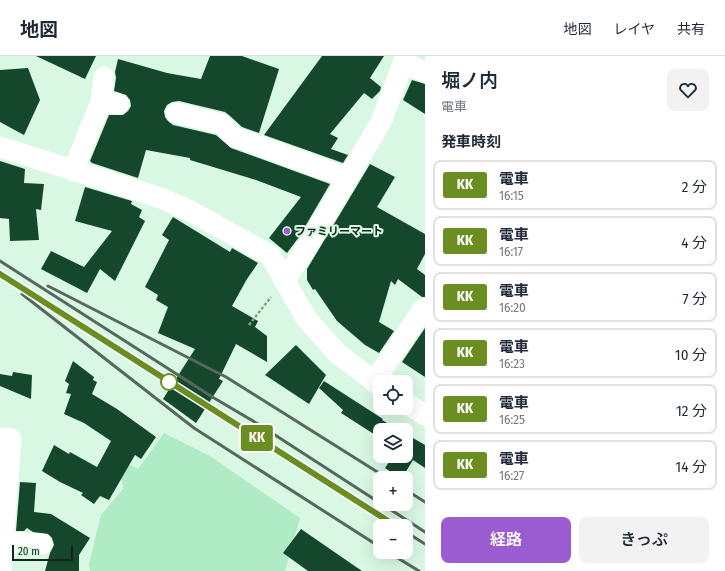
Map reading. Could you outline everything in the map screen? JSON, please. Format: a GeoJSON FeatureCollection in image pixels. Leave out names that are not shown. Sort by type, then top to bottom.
{"type":"FeatureCollection","features":[{"type":"Feature","properties":{"kind":"street"},"geometry":{"type":"LineString","coordinates":[[284,281],[305,250],[381,122],[405,59],[425,72]]}},
{"type":"Feature","properties":{"kind":"street"},"geometry":{"type":"LineString","coordinates":[[73,171],[110,103],[104,77]]}},
{"type":"Feature","properties":{"kind":"street"},"geometry":{"type":"LineString","coordinates":[[176,113],[222,124],[236,137],[348,178]]}},
{"type":"Feature","properties":{"kind":"street"},"geometry":{"type":"LineString","coordinates":[[0,147],[158,197],[188,210],[270,255],[306,318],[337,353],[373,381]]}},
{"type":"Feature","properties":{"kind":"street"},"geometry":{"type":"LineString","coordinates":[[383,375],[423,309]]}},
{"type":"Feature","properties":{"kind":"street"},"geometry":{"type":"LineString","coordinates":[[413,407],[425,415]]}},
{"type":"Feature","properties":{"kind":"street"},"geometry":{"type":"LineString","coordinates":[[0,438],[11,439],[1,571]]}},
{"type":"Feature","properties":{"kind":"street"},"geometry":{"type":"LineString","coordinates":[[4,542],[42,544]]}},
{"type":"Feature","properties":{"kind":"path"},"geometry":{"type":"LineString","coordinates":[[249,325],[284,281]]}},
{"type":"Feature","properties":{"kind":"green space"},"geometry":{"type":"Polygon","coordinates":[[[164,433],[210,456],[300,518],[285,571],[90,571],[89,564],[101,515],[123,489],[120,470],[126,463],[138,469],[164,433]]]}},
{"type":"Feature","properties":{"kind":"building"},"geometry":{"type":"Polygon","coordinates":[[[36,56],[96,56],[85,79],[36,56]]]}},
{"type":"Feature","properties":{"kind":"building"},"geometry":{"type":"Polygon","coordinates":[[[210,56],[242,56],[279,69],[259,133],[242,127],[225,112],[179,101],[172,102],[167,105],[164,111],[165,117],[168,121],[173,125],[216,135],[231,148],[330,184],[299,237],[287,253],[269,238],[301,197],[256,180],[190,160],[190,158],[146,150],[138,178],[92,163],[90,161],[109,115],[123,115],[131,106],[130,100],[126,95],[114,91],[116,78],[115,72],[118,59],[167,73],[201,79],[210,56]]]}},
{"type":"Feature","properties":{"kind":"building"},"geometry":{"type":"Polygon","coordinates":[[[322,56],[384,56],[370,78],[381,87],[380,91],[372,99],[364,93],[330,134],[338,138],[331,149],[348,155],[343,163],[264,135],[322,56]]]}},
{"type":"Feature","properties":{"kind":"building"},"geometry":{"type":"Polygon","coordinates":[[[28,68],[40,100],[24,135],[0,122],[0,70],[28,68]]]}},
{"type":"Feature","properties":{"kind":"building"},"geometry":{"type":"Polygon","coordinates":[[[412,80],[425,84],[425,114],[403,100],[412,80]]]}},
{"type":"Feature","properties":{"kind":"building"},"geometry":{"type":"Polygon","coordinates":[[[0,161],[25,169],[24,183],[44,184],[41,210],[36,209],[39,240],[10,241],[9,219],[0,218],[0,161]]]}},
{"type":"Feature","properties":{"kind":"building"},"geometry":{"type":"Polygon","coordinates":[[[370,164],[395,177],[377,207],[425,234],[425,254],[417,269],[425,275],[425,297],[422,297],[398,279],[395,285],[391,281],[379,322],[394,331],[379,353],[365,345],[337,321],[307,280],[307,269],[370,164]]]}},
{"type":"Feature","properties":{"kind":"building"},"geometry":{"type":"Polygon","coordinates":[[[85,187],[132,201],[131,204],[142,210],[139,217],[145,221],[115,281],[100,269],[87,293],[41,269],[51,251],[84,267],[112,231],[75,221],[85,187]]]}},
{"type":"Feature","properties":{"kind":"building"},"geometry":{"type":"Polygon","coordinates":[[[173,217],[230,252],[232,248],[258,263],[232,306],[258,321],[255,327],[267,336],[267,362],[236,344],[219,379],[223,381],[196,423],[163,399],[195,349],[158,333],[168,307],[156,300],[158,295],[145,287],[169,240],[162,235],[173,217]]]}},
{"type":"Feature","properties":{"kind":"building"},"geometry":{"type":"Polygon","coordinates":[[[425,328],[425,377],[402,362],[425,328]]]}},
{"type":"Feature","properties":{"kind":"building"},"geometry":{"type":"Polygon","coordinates":[[[296,345],[326,375],[309,404],[265,375],[296,345]]]}},
{"type":"Feature","properties":{"kind":"building"},"geometry":{"type":"Polygon","coordinates":[[[73,361],[94,377],[93,380],[97,382],[92,394],[117,409],[156,437],[141,459],[135,455],[109,500],[100,496],[94,504],[81,495],[83,493],[42,471],[54,445],[97,467],[111,441],[84,423],[64,414],[71,394],[66,393],[69,384],[65,381],[73,361]]]}},
{"type":"Feature","properties":{"kind":"building"},"geometry":{"type":"Polygon","coordinates":[[[13,372],[32,375],[31,399],[0,386],[0,374],[12,376],[13,372]]]}},
{"type":"Feature","properties":{"kind":"building"},"geometry":{"type":"Polygon","coordinates":[[[324,381],[387,423],[373,423],[373,434],[341,413],[343,410],[319,388],[324,381]]]}},
{"type":"Feature","properties":{"kind":"building"},"geometry":{"type":"Polygon","coordinates":[[[413,438],[425,445],[425,468],[413,460],[413,438]]]}},
{"type":"Feature","properties":{"kind":"building"},"geometry":{"type":"Polygon","coordinates":[[[388,463],[411,463],[406,471],[390,471],[385,468],[388,463]]]}},
{"type":"Feature","properties":{"kind":"building"},"geometry":{"type":"Polygon","coordinates":[[[20,482],[36,483],[34,512],[51,514],[90,538],[79,555],[79,571],[45,571],[54,545],[52,538],[48,534],[33,532],[27,528],[24,531],[16,531],[20,482]]]}},
{"type":"Feature","properties":{"kind":"building"},"geometry":{"type":"Polygon","coordinates":[[[301,529],[362,571],[308,571],[283,553],[301,529]]]}},
{"type":"Feature","properties":{"kind":"railway"},"geometry":{"type":"LineString","coordinates":[[0,261],[373,498]]}},
{"type":"Feature","properties":{"kind":"railway"},"geometry":{"type":"LineString","coordinates":[[0,274],[385,519]]}},
{"type":"Feature","properties":{"kind":"railway"},"geometry":{"type":"LineString","coordinates":[[48,286],[226,377],[376,471]]}},
{"type":"Feature","properties":{"kind":"railway"},"geometry":{"type":"LineString","coordinates":[[22,294],[194,428],[373,543]]}},
{"type":"Feature","properties":{"kind":"railway"},"geometry":{"type":"LineString","coordinates":[[413,494],[425,502]]}},
{"type":"Feature","properties":{"kind":"railway"},"geometry":{"type":"LineString","coordinates":[[393,511],[425,532]]}},
{"type":"Feature","properties":{"kind":"railway"},"geometry":{"type":"LineString","coordinates":[[413,536],[425,544]]}},
{"type":"Feature","properties":{"kind":"railway"},"geometry":{"type":"LineString","coordinates":[[399,559],[419,571]]}},
{"type":"Feature","properties":{"kind":"train","name":"KK"},"geometry":{"type":"LineString","coordinates":[[0,274],[385,519]]}},
{"type":"Feature","properties":{"kind":"place","name":"ファミリーマート"},"geometry":{"type":"Point","coordinates":[287,231]}}]}
